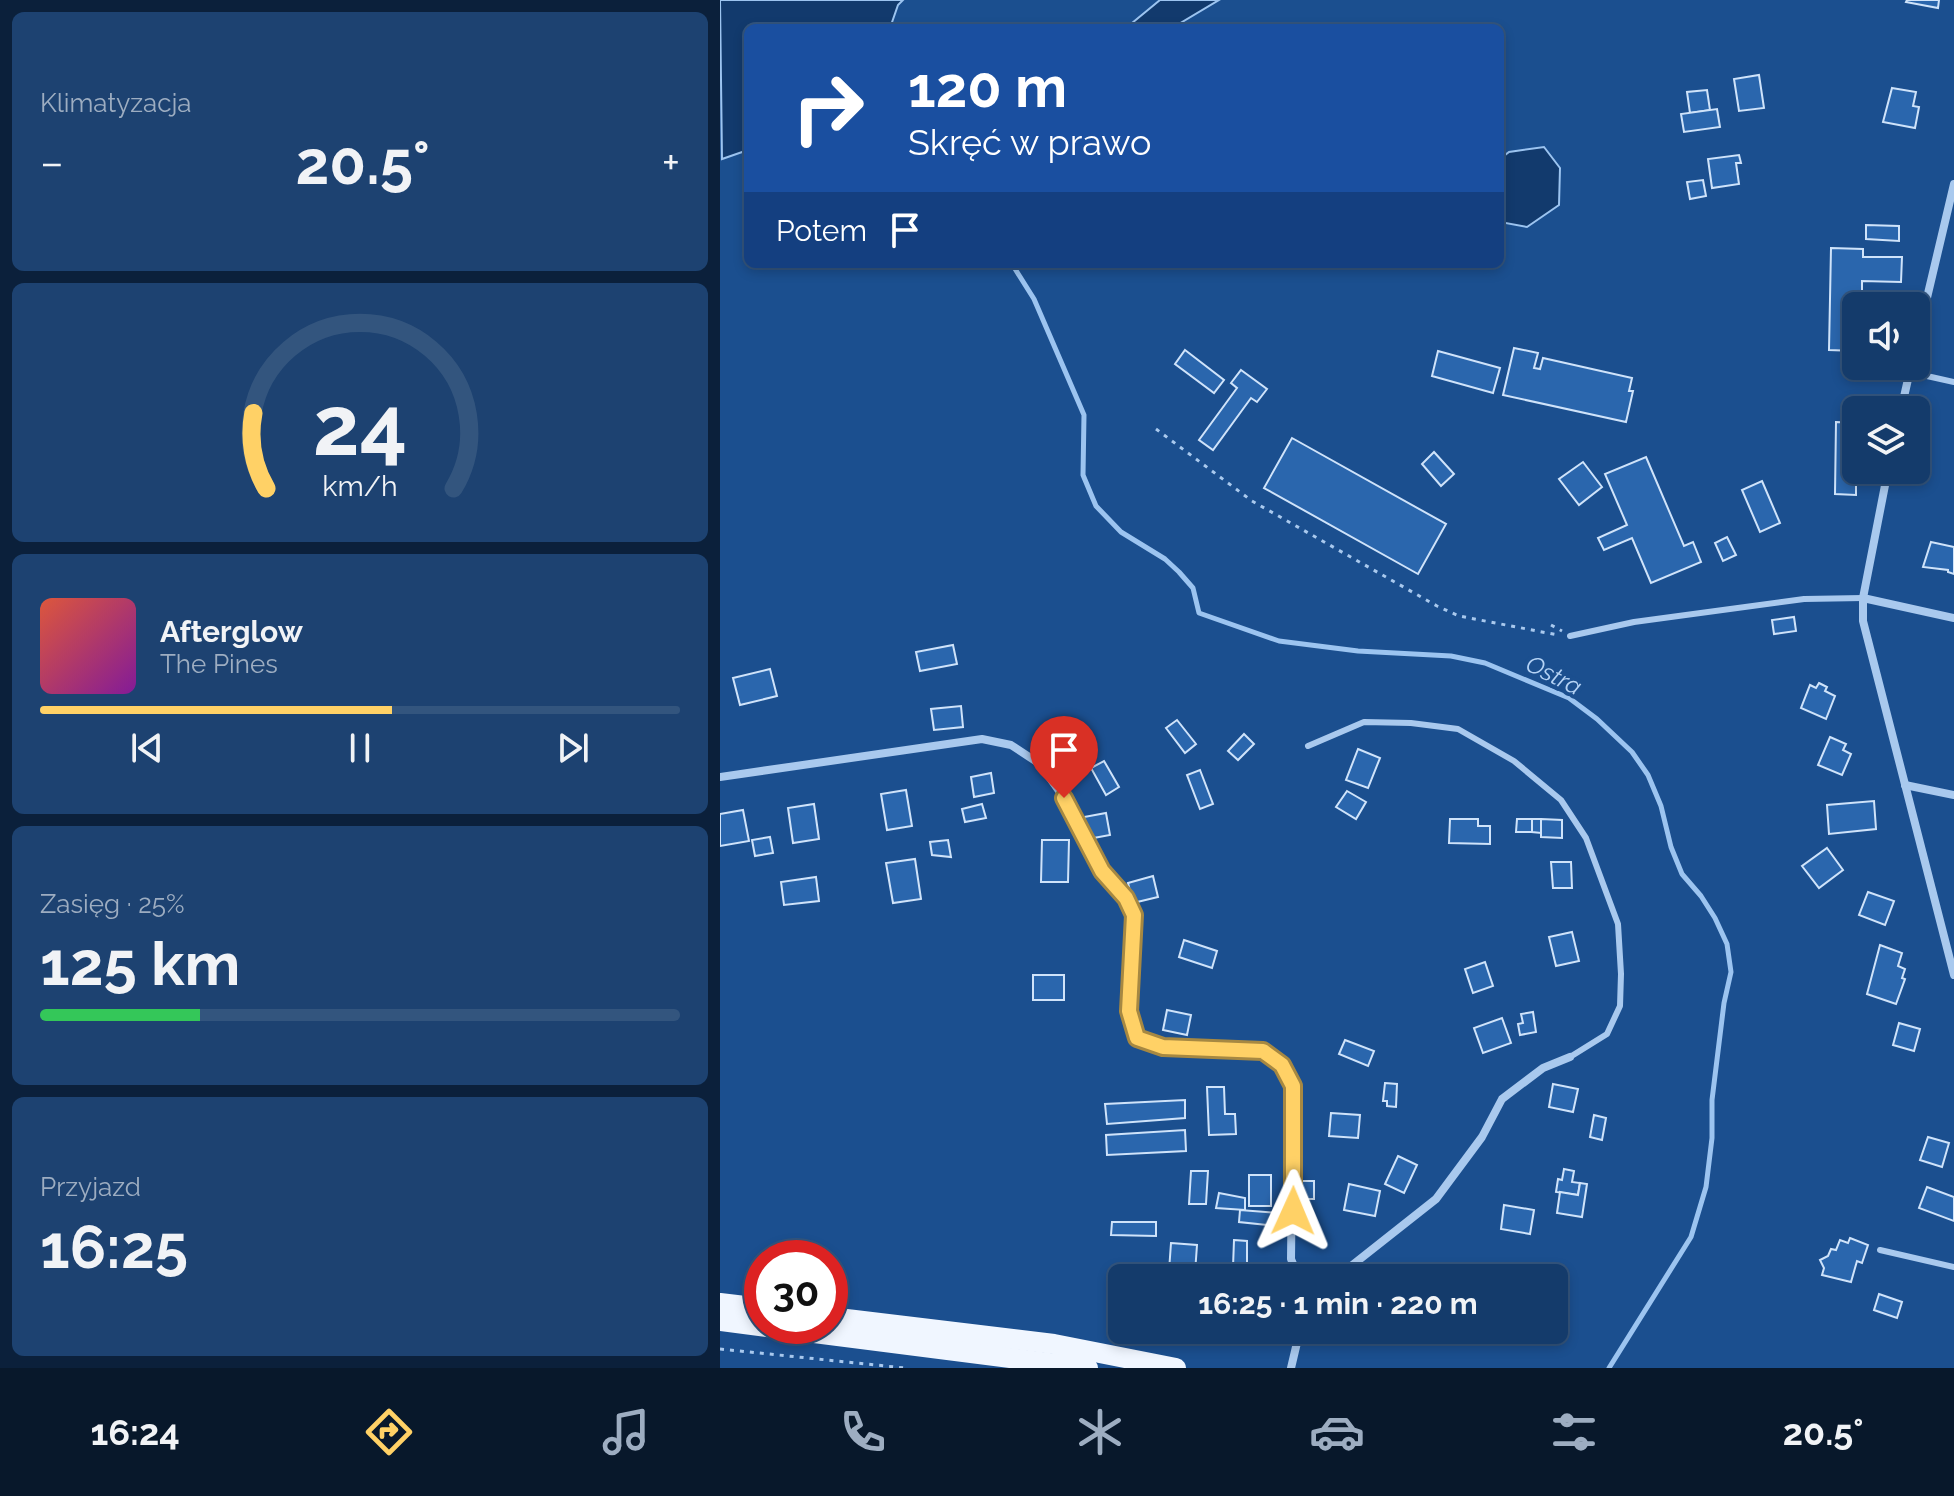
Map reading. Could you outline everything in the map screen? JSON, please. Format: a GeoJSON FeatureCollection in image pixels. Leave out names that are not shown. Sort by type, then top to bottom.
{"type":"FeatureCollection","features":[{"type":"Feature","properties":{"kind":"main road"},"geometry":{"type":"LineString","coordinates":[[720,1303],[744,1306]]}},
{"type":"Feature","properties":{"kind":"main road"},"geometry":{"type":"LineString","coordinates":[[848,1319],[1054,1344],[1176,1368]]}},
{"type":"Feature","properties":{"kind":"main road"},"geometry":{"type":"LineString","coordinates":[[720,1321],[1088,1368]]}},
{"type":"Feature","properties":{"kind":"street"},"geometry":{"type":"LineString","coordinates":[[1928,292],[1954,184]]}},
{"type":"Feature","properties":{"kind":"street"},"geometry":{"type":"LineString","coordinates":[[1885,484],[1863,598],[1863,621],[1954,975]]}},
{"type":"Feature","properties":{"kind":"street"},"geometry":{"type":"LineString","coordinates":[[1863,598],[1954,618]]}},
{"type":"Feature","properties":{"kind":"street"},"geometry":{"type":"LineString","coordinates":[[720,777],[982,739],[1011,745],[1040,764],[1064,798],[1102,871],[1126,898],[1134,915],[1129,1011],[1137,1038],[1163,1047],[1263,1051],[1282,1065],[1293,1086],[1293,1264]]}},
{"type":"Feature","properties":{"kind":"street"},"geometry":{"type":"LineString","coordinates":[[1905,785],[1954,795]]}},
{"type":"Feature","properties":{"kind":"street"},"geometry":{"type":"LineString","coordinates":[[1354,1264],[1436,1199],[1482,1137],[1502,1099],[1543,1068],[1570,1057]]}},
{"type":"Feature","properties":{"kind":"street"},"geometry":{"type":"LineString","coordinates":[[1291,1368],[1297,1344]]}},
{"type":"Feature","properties":{"kind":"lane"},"geometry":{"type":"LineString","coordinates":[[1930,375],[1954,382]]}},
{"type":"Feature","properties":{"kind":"lane"},"geometry":{"type":"LineString","coordinates":[[1570,636],[1634,622],[1804,599],[1863,598]]}},
{"type":"Feature","properties":{"kind":"lane"},"geometry":{"type":"LineString","coordinates":[[1308,746],[1364,722],[1411,723],[1458,729],[1514,761],[1561,800],[1586,838],[1618,924],[1621,974],[1620,1006],[1607,1034],[1570,1057]]}},
{"type":"Feature","properties":{"kind":"lane"},"geometry":{"type":"LineString","coordinates":[[1880,1250],[1954,1267]]}},
{"type":"Feature","properties":{"kind":"path"},"geometry":{"type":"LineString","coordinates":[[1156,429],[1252,501],[1437,606],[1459,616],[1570,636]]}},
{"type":"Feature","properties":{"kind":"path"},"geometry":{"type":"LineString","coordinates":[[720,1349],[905,1368]]}},
{"type":"Feature","properties":{"kind":"water"},"geometry":{"type":"Polygon","coordinates":[[[720,0],[903,0],[891,24],[744,24],[744,151],[722,159],[720,0]]]}},
{"type":"Feature","properties":{"kind":"water"},"geometry":{"type":"Polygon","coordinates":[[[1160,0],[1219,0],[1179,24],[1131,24],[1160,0]]]}},
{"type":"Feature","properties":{"kind":"water"},"geometry":{"type":"Polygon","coordinates":[[[1544,147],[1560,168],[1559,205],[1527,227],[1504,223],[1504,156],[1509,152],[1544,147]]]}},
{"type":"Feature","properties":{"kind":"building"},"geometry":{"type":"Polygon","coordinates":[[[1939,0],[1938,8],[1906,2],[1939,0]]]}},
{"type":"Feature","properties":{"kind":"building"},"geometry":{"type":"Polygon","coordinates":[[[1759,75],[1764,108],[1739,111],[1734,79],[1759,75]]]}},
{"type":"Feature","properties":{"kind":"building"},"geometry":{"type":"Polygon","coordinates":[[[1892,88],[1916,92],[1913,106],[1919,107],[1915,128],[1883,122],[1892,88]]]}},
{"type":"Feature","properties":{"kind":"building"},"geometry":{"type":"Polygon","coordinates":[[[1707,90],[1710,110],[1690,113],[1687,92],[1707,90]]]}},
{"type":"Feature","properties":{"kind":"building"},"geometry":{"type":"Polygon","coordinates":[[[1717,109],[1720,127],[1684,132],[1681,114],[1717,109]]]}},
{"type":"Feature","properties":{"kind":"building"},"geometry":{"type":"Polygon","coordinates":[[[1739,155],[1741,163],[1736,163],[1739,184],[1712,188],[1708,159],[1739,155]]]}},
{"type":"Feature","properties":{"kind":"building"},"geometry":{"type":"Polygon","coordinates":[[[1703,180],[1706,196],[1690,199],[1687,182],[1703,180]]]}},
{"type":"Feature","properties":{"kind":"building"},"geometry":{"type":"Polygon","coordinates":[[[1866,225],[1899,226],[1899,241],[1866,239],[1866,225]]]}},
{"type":"Feature","properties":{"kind":"building"},"geometry":{"type":"Polygon","coordinates":[[[1831,248],[1863,249],[1863,257],[1902,257],[1901,282],[1862,281],[1862,292],[1842,292],[1842,350],[1829,350],[1831,248]]]}},
{"type":"Feature","properties":{"kind":"building"},"geometry":{"type":"Polygon","coordinates":[[[1514,348],[1538,353],[1534,368],[1540,369],[1543,358],[1632,378],[1629,391],[1633,391],[1626,422],[1503,395],[1514,348]]]}},
{"type":"Feature","properties":{"kind":"building"},"geometry":{"type":"Polygon","coordinates":[[[1185,350],[1224,380],[1214,393],[1175,364],[1185,350]]]}},
{"type":"Feature","properties":{"kind":"building"},"geometry":{"type":"Polygon","coordinates":[[[1438,351],[1500,368],[1493,393],[1432,376],[1438,351]]]}},
{"type":"Feature","properties":{"kind":"building"},"geometry":{"type":"Polygon","coordinates":[[[1241,370],[1267,389],[1257,402],[1251,398],[1213,450],[1199,440],[1237,388],[1231,383],[1241,370]]]}},
{"type":"Feature","properties":{"kind":"building"},"geometry":{"type":"Polygon","coordinates":[[[1836,422],[1842,422],[1842,484],[1856,484],[1856,495],[1835,494],[1836,422]]]}},
{"type":"Feature","properties":{"kind":"building"},"geometry":{"type":"Polygon","coordinates":[[[1292,438],[1446,524],[1418,574],[1264,488],[1292,438]]]}},
{"type":"Feature","properties":{"kind":"building"},"geometry":{"type":"Polygon","coordinates":[[[1434,452],[1454,474],[1441,486],[1422,464],[1434,452]]]}},
{"type":"Feature","properties":{"kind":"building"},"geometry":{"type":"Polygon","coordinates":[[[1646,457],[1684,546],[1693,542],[1701,562],[1651,583],[1632,538],[1604,550],[1598,538],[1627,525],[1605,474],[1646,457]]]}},
{"type":"Feature","properties":{"kind":"building"},"geometry":{"type":"Polygon","coordinates":[[[1583,462],[1602,487],[1579,505],[1559,479],[1583,462]]]}},
{"type":"Feature","properties":{"kind":"building"},"geometry":{"type":"Polygon","coordinates":[[[1762,481],[1780,523],[1760,532],[1742,490],[1762,481]]]}},
{"type":"Feature","properties":{"kind":"building"},"geometry":{"type":"Polygon","coordinates":[[[1727,537],[1736,555],[1723,561],[1715,543],[1727,537]]]}},
{"type":"Feature","properties":{"kind":"building"},"geometry":{"type":"Polygon","coordinates":[[[1931,542],[1954,547],[1954,574],[1948,570],[1923,567],[1931,542]]]}},
{"type":"Feature","properties":{"kind":"building"},"geometry":{"type":"Polygon","coordinates":[[[1794,617],[1796,631],[1774,634],[1772,620],[1794,617]]]}},
{"type":"Feature","properties":{"kind":"building"},"geometry":{"type":"Polygon","coordinates":[[[953,645],[957,664],[920,671],[916,652],[953,645]]]}},
{"type":"Feature","properties":{"kind":"building"},"geometry":{"type":"Polygon","coordinates":[[[770,669],[777,696],[740,705],[733,678],[770,669]]]}},
{"type":"Feature","properties":{"kind":"building"},"geometry":{"type":"Polygon","coordinates":[[[1819,683],[1827,687],[1825,691],[1835,696],[1826,719],[1801,708],[1810,685],[1816,688],[1819,683]]]}},
{"type":"Feature","properties":{"kind":"building"},"geometry":{"type":"Polygon","coordinates":[[[961,706],[963,727],[934,730],[931,709],[961,706]]]}},
{"type":"Feature","properties":{"kind":"building"},"geometry":{"type":"Polygon","coordinates":[[[1177,720],[1196,744],[1185,753],[1166,728],[1177,720]]]}},
{"type":"Feature","properties":{"kind":"building"},"geometry":{"type":"Polygon","coordinates":[[[1244,734],[1254,744],[1238,760],[1228,751],[1244,734]]]}},
{"type":"Feature","properties":{"kind":"building"},"geometry":{"type":"Polygon","coordinates":[[[1830,737],[1846,744],[1843,750],[1851,754],[1842,775],[1818,765],[1830,737]]]}},
{"type":"Feature","properties":{"kind":"building"},"geometry":{"type":"Polygon","coordinates":[[[1358,749],[1380,758],[1368,788],[1346,780],[1358,749]]]}},
{"type":"Feature","properties":{"kind":"building"},"geometry":{"type":"Polygon","coordinates":[[[1104,761],[1119,787],[1106,795],[1091,768],[1104,761]]]}},
{"type":"Feature","properties":{"kind":"building"},"geometry":{"type":"Polygon","coordinates":[[[1200,770],[1213,804],[1200,809],[1187,775],[1200,770]]]}},
{"type":"Feature","properties":{"kind":"building"},"geometry":{"type":"Polygon","coordinates":[[[991,773],[994,793],[974,797],[971,777],[991,773]]]}},
{"type":"Feature","properties":{"kind":"building"},"geometry":{"type":"Polygon","coordinates":[[[906,790],[912,826],[887,830],[881,794],[906,790]]]}},
{"type":"Feature","properties":{"kind":"building"},"geometry":{"type":"Polygon","coordinates":[[[1347,791],[1366,802],[1356,819],[1336,807],[1347,791]]]}},
{"type":"Feature","properties":{"kind":"building"},"geometry":{"type":"Polygon","coordinates":[[[1874,801],[1876,829],[1829,834],[1827,805],[1874,801]]]}},
{"type":"Feature","properties":{"kind":"building"},"geometry":{"type":"Polygon","coordinates":[[[814,804],[819,839],[793,843],[788,808],[814,804]]]}},
{"type":"Feature","properties":{"kind":"building"},"geometry":{"type":"Polygon","coordinates":[[[982,804],[986,818],[965,822],[962,809],[982,804]]]}},
{"type":"Feature","properties":{"kind":"building"},"geometry":{"type":"Polygon","coordinates":[[[743,810],[749,841],[720,846],[720,814],[743,810]]]}},
{"type":"Feature","properties":{"kind":"building"},"geometry":{"type":"Polygon","coordinates":[[[1106,813],[1110,835],[1088,839],[1084,817],[1106,813]]]}},
{"type":"Feature","properties":{"kind":"building"},"geometry":{"type":"Polygon","coordinates":[[[1450,819],[1478,819],[1478,826],[1490,826],[1490,844],[1449,843],[1450,819]]]}},
{"type":"Feature","properties":{"kind":"building"},"geometry":{"type":"Polygon","coordinates":[[[1517,819],[1532,819],[1532,832],[1516,832],[1517,819]]]}},
{"type":"Feature","properties":{"kind":"building"},"geometry":{"type":"Polygon","coordinates":[[[1532,819],[1541,819],[1541,833],[1532,832],[1532,819]]]}},
{"type":"Feature","properties":{"kind":"building"},"geometry":{"type":"Polygon","coordinates":[[[1541,819],[1562,820],[1562,838],[1541,837],[1541,819]]]}},
{"type":"Feature","properties":{"kind":"building"},"geometry":{"type":"Polygon","coordinates":[[[770,837],[773,853],[755,856],[752,840],[770,837]]]}},
{"type":"Feature","properties":{"kind":"building"},"geometry":{"type":"Polygon","coordinates":[[[948,840],[951,857],[932,855],[930,842],[948,840]]]}},
{"type":"Feature","properties":{"kind":"building"},"geometry":{"type":"Polygon","coordinates":[[[1042,840],[1069,840],[1068,882],[1041,882],[1042,840]]]}},
{"type":"Feature","properties":{"kind":"building"},"geometry":{"type":"Polygon","coordinates":[[[1827,848],[1843,870],[1819,888],[1802,866],[1827,848]]]}},
{"type":"Feature","properties":{"kind":"building"},"geometry":{"type":"Polygon","coordinates":[[[915,859],[921,899],[893,903],[886,863],[915,859]]]}},
{"type":"Feature","properties":{"kind":"building"},"geometry":{"type":"Polygon","coordinates":[[[1551,862],[1571,862],[1572,888],[1553,888],[1551,862]]]}},
{"type":"Feature","properties":{"kind":"building"},"geometry":{"type":"Polygon","coordinates":[[[1153,876],[1158,897],[1133,903],[1128,883],[1153,876]]]}},
{"type":"Feature","properties":{"kind":"building"},"geometry":{"type":"Polygon","coordinates":[[[816,877],[819,901],[784,905],[781,882],[816,877]]]}},
{"type":"Feature","properties":{"kind":"building"},"geometry":{"type":"Polygon","coordinates":[[[1868,892],[1894,901],[1885,925],[1859,915],[1868,892]]]}},
{"type":"Feature","properties":{"kind":"building"},"geometry":{"type":"Polygon","coordinates":[[[1572,932],[1579,961],[1556,966],[1549,937],[1572,932]]]}},
{"type":"Feature","properties":{"kind":"building"},"geometry":{"type":"Polygon","coordinates":[[[1184,940],[1217,951],[1212,968],[1179,957],[1184,940]]]}},
{"type":"Feature","properties":{"kind":"building"},"geometry":{"type":"Polygon","coordinates":[[[1880,945],[1902,953],[1898,966],[1905,969],[1902,978],[1905,979],[1896,1004],[1867,994],[1880,945]]]}},
{"type":"Feature","properties":{"kind":"building"},"geometry":{"type":"Polygon","coordinates":[[[1485,962],[1493,986],[1473,993],[1465,969],[1485,962]]]}},
{"type":"Feature","properties":{"kind":"building"},"geometry":{"type":"Polygon","coordinates":[[[1033,975],[1064,975],[1064,1000],[1033,1000],[1033,975]]]}},
{"type":"Feature","properties":{"kind":"building"},"geometry":{"type":"Polygon","coordinates":[[[1167,1010],[1191,1015],[1187,1035],[1163,1030],[1167,1010]]]}},
{"type":"Feature","properties":{"kind":"building"},"geometry":{"type":"Polygon","coordinates":[[[1533,1012],[1536,1032],[1520,1035],[1518,1024],[1523,1023],[1521,1014],[1533,1012]]]}},
{"type":"Feature","properties":{"kind":"building"},"geometry":{"type":"Polygon","coordinates":[[[1502,1018],[1511,1043],[1483,1053],[1474,1028],[1502,1018]]]}},
{"type":"Feature","properties":{"kind":"building"},"geometry":{"type":"Polygon","coordinates":[[[1899,1023],[1920,1029],[1914,1051],[1893,1045],[1899,1023]]]}},
{"type":"Feature","properties":{"kind":"building"},"geometry":{"type":"Polygon","coordinates":[[[1345,1040],[1374,1051],[1368,1066],[1339,1054],[1345,1040]]]}},
{"type":"Feature","properties":{"kind":"building"},"geometry":{"type":"Polygon","coordinates":[[[1385,1083],[1397,1084],[1396,1107],[1387,1106],[1387,1101],[1383,1101],[1385,1083]]]}},
{"type":"Feature","properties":{"kind":"building"},"geometry":{"type":"Polygon","coordinates":[[[1553,1084],[1578,1089],[1573,1112],[1549,1107],[1553,1084]]]}},
{"type":"Feature","properties":{"kind":"building"},"geometry":{"type":"Polygon","coordinates":[[[1207,1087],[1224,1087],[1225,1114],[1235,1114],[1236,1134],[1209,1135],[1207,1087]]]}},
{"type":"Feature","properties":{"kind":"building"},"geometry":{"type":"Polygon","coordinates":[[[1185,1100],[1185,1118],[1107,1124],[1105,1104],[1185,1100]]]}},
{"type":"Feature","properties":{"kind":"building"},"geometry":{"type":"Polygon","coordinates":[[[1331,1113],[1360,1115],[1358,1138],[1329,1136],[1331,1113]]]}},
{"type":"Feature","properties":{"kind":"building"},"geometry":{"type":"Polygon","coordinates":[[[1594,1115],[1606,1118],[1602,1140],[1590,1137],[1594,1115]]]}},
{"type":"Feature","properties":{"kind":"building"},"geometry":{"type":"Polygon","coordinates":[[[1185,1130],[1186,1151],[1107,1155],[1106,1135],[1185,1130]]]}},
{"type":"Feature","properties":{"kind":"building"},"geometry":{"type":"Polygon","coordinates":[[[1928,1137],[1949,1143],[1942,1167],[1920,1160],[1928,1137]]]}},
{"type":"Feature","properties":{"kind":"building"},"geometry":{"type":"Polygon","coordinates":[[[1398,1156],[1417,1165],[1404,1193],[1385,1184],[1398,1156]]]}},
{"type":"Feature","properties":{"kind":"building"},"geometry":{"type":"Polygon","coordinates":[[[1564,1169],[1574,1171],[1572,1182],[1580,1183],[1578,1195],[1556,1192],[1564,1169]]]}},
{"type":"Feature","properties":{"kind":"building"},"geometry":{"type":"Polygon","coordinates":[[[1191,1171],[1208,1171],[1206,1204],[1189,1204],[1191,1171]]]}},
{"type":"Feature","properties":{"kind":"building"},"geometry":{"type":"Polygon","coordinates":[[[1249,1175],[1271,1175],[1271,1206],[1249,1206],[1249,1175]]]}},
{"type":"Feature","properties":{"kind":"building"},"geometry":{"type":"Polygon","coordinates":[[[1298,1181],[1314,1181],[1314,1199],[1298,1199],[1298,1181]]]}},
{"type":"Feature","properties":{"kind":"building"},"geometry":{"type":"Polygon","coordinates":[[[1580,1183],[1587,1184],[1582,1217],[1557,1213],[1560,1192],[1578,1195],[1580,1183]]]}},
{"type":"Feature","properties":{"kind":"building"},"geometry":{"type":"Polygon","coordinates":[[[1349,1184],[1380,1191],[1375,1216],[1344,1210],[1349,1184]]]}},
{"type":"Feature","properties":{"kind":"building"},"geometry":{"type":"Polygon","coordinates":[[[1927,1187],[1954,1197],[1954,1221],[1919,1208],[1927,1187]]]}},
{"type":"Feature","properties":{"kind":"building"},"geometry":{"type":"Polygon","coordinates":[[[1219,1193],[1245,1198],[1245,1210],[1216,1208],[1219,1193]]]}},
{"type":"Feature","properties":{"kind":"building"},"geometry":{"type":"Polygon","coordinates":[[[1504,1205],[1534,1210],[1530,1234],[1501,1229],[1504,1205]]]}},
{"type":"Feature","properties":{"kind":"building"},"geometry":{"type":"Polygon","coordinates":[[[1240,1210],[1278,1213],[1277,1226],[1239,1222],[1240,1210]]]}},
{"type":"Feature","properties":{"kind":"building"},"geometry":{"type":"Polygon","coordinates":[[[1112,1222],[1156,1222],[1156,1236],[1111,1235],[1112,1222]]]}},
{"type":"Feature","properties":{"kind":"building"},"geometry":{"type":"Polygon","coordinates":[[[1850,1238],[1868,1245],[1862,1263],[1857,1261],[1851,1282],[1822,1275],[1824,1268],[1820,1260],[1828,1256],[1831,1249],[1836,1250],[1840,1240],[1848,1243],[1850,1238]]]}},
{"type":"Feature","properties":{"kind":"building"},"geometry":{"type":"Polygon","coordinates":[[[1234,1240],[1247,1241],[1247,1264],[1233,1264],[1234,1240]]]}},
{"type":"Feature","properties":{"kind":"building"},"geometry":{"type":"Polygon","coordinates":[[[1171,1243],[1197,1245],[1196,1264],[1170,1264],[1171,1243]]]}},
{"type":"Feature","properties":{"kind":"building"},"geometry":{"type":"Polygon","coordinates":[[[1879,1294],[1902,1302],[1897,1318],[1874,1310],[1879,1294]]]}},
{"type":"Feature","properties":{"kind":"waterway","name":"Ostra"},"geometry":{"type":"LineString","coordinates":[[1015,268],[1034,299],[1084,415],[1083,475],[1096,506],[1121,532],[1165,559],[1179,572],[1193,588],[1199,613],[1279,641],[1358,651],[1451,656],[1485,663],[1569,698],[1632,752],[1648,775],[1682,874],[1701,896],[1727,944],[1731,972],[1712,1100],[1712,1138],[1706,1187],[1691,1237],[1609,1368]]}},
{"type":"Feature","properties":{"kind":"route"},"geometry":{"type":"LineString","coordinates":[[1064,798],[1102,871],[1126,898],[1134,915],[1129,1011],[1137,1038],[1163,1047],[1263,1051],[1282,1065],[1293,1086],[1293,1211]]}}]}
